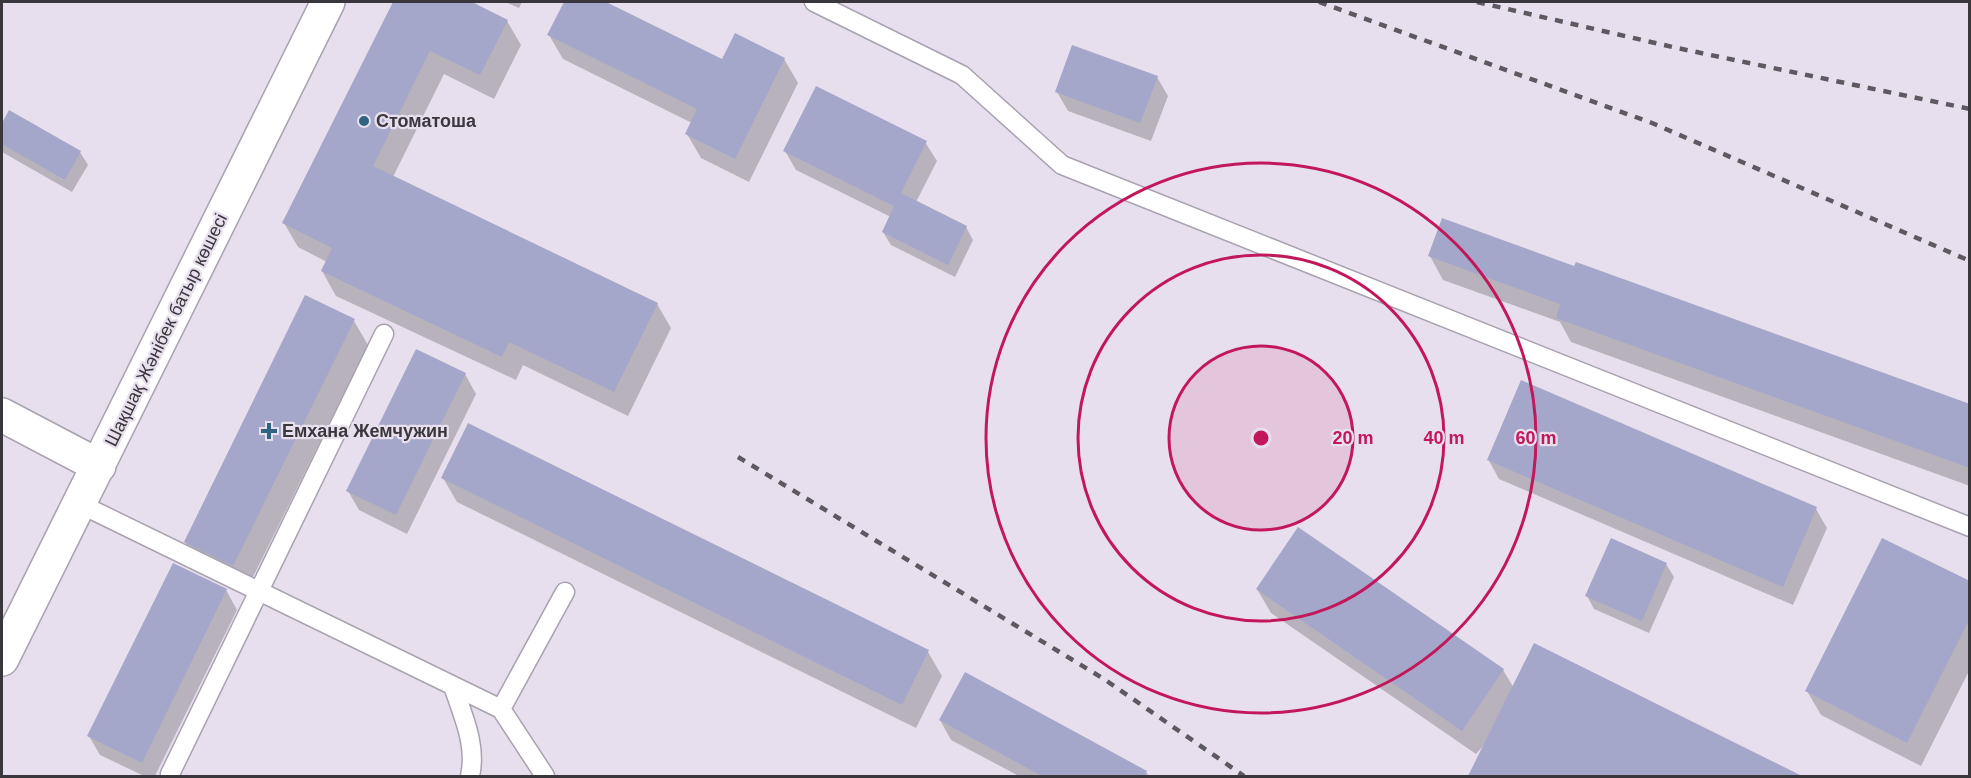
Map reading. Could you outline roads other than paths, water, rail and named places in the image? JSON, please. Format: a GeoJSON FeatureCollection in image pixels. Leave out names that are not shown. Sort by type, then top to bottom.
{"type":"FeatureCollection","features":[{"type":"Feature","properties":{"kind":"street","name":"Шақшақ Жәнібек батыр көшесі"},"geometry":{"type":"LineString","coordinates":[[2,658],[328,2]]}},
{"type":"Feature","properties":{"kind":"street"},"geometry":{"type":"LineString","coordinates":[[2,415],[99,466]]}},
{"type":"Feature","properties":{"kind":"lane"},"geometry":{"type":"LineString","coordinates":[[814,2],[962,75],[1062,165],[1970,527]]}},
{"type":"Feature","properties":{"kind":"lane"},"geometry":{"type":"LineString","coordinates":[[170,774],[384,334]]}},
{"type":"Feature","properties":{"kind":"lane"},"geometry":{"type":"LineString","coordinates":[[80,504],[501,709],[545,777]]}},
{"type":"Feature","properties":{"kind":"lane"},"geometry":{"type":"LineString","coordinates":[[501,709],[565,592]]}},
{"type":"Feature","properties":{"kind":"lane"},"geometry":{"type":"LineString","coordinates":[[453,686],[471,737],[473,763],[470,777]]}},
{"type":"Feature","properties":{"kind":"railway"},"geometry":{"type":"LineString","coordinates":[[1319,2],[1652,123],[1970,261]]}},
{"type":"Feature","properties":{"kind":"railway"},"geometry":{"type":"LineString","coordinates":[[1477,2],[1677,48],[1970,109]]}},
{"type":"Feature","properties":{"kind":"railway"},"geometry":{"type":"LineString","coordinates":[[738,457],[1104,679],[1244,776]]}},
{"type":"Feature","properties":{"kind":"place","name":"Стоматоша"},"geometry":{"type":"Point","coordinates":[364,121]}},
{"type":"Feature","properties":{"kind":"place","name":"Емхана Жемчужин"},"geometry":{"type":"Point","coordinates":[269,431]}}]}
